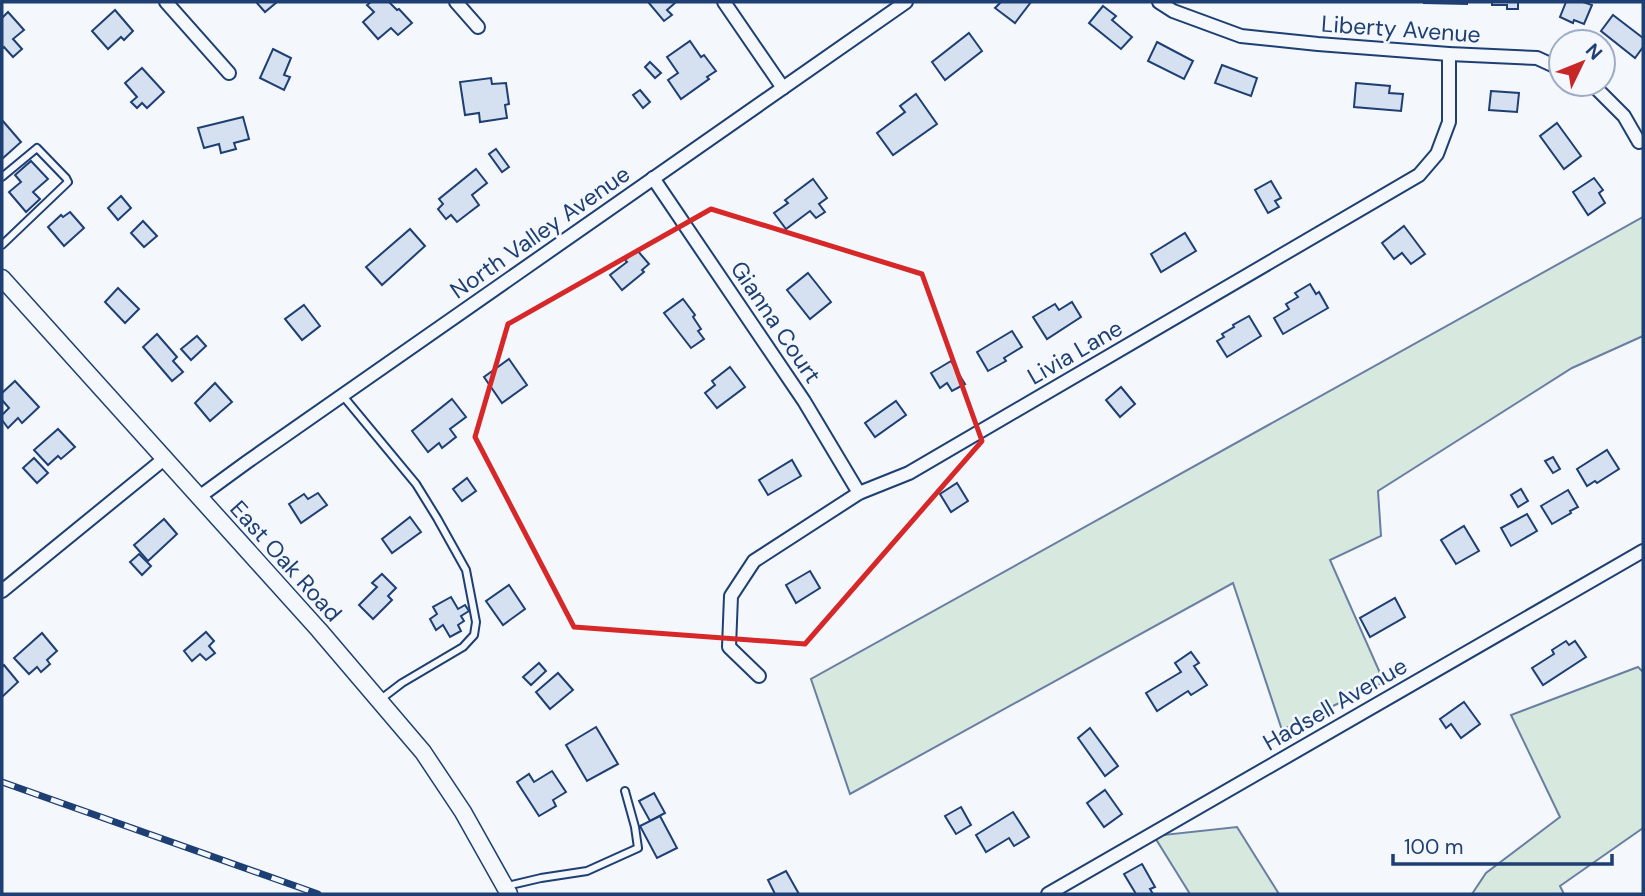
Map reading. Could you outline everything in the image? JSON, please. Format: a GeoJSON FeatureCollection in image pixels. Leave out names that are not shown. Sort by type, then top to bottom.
{"type":"FeatureCollection","features":[{"type":"Feature","properties":{"kind":"street"},"geometry":{"type":"LineString","coordinates":[[166,2],[229,73]]}},
{"type":"Feature","properties":{"kind":"street"},"geometry":{"type":"LineString","coordinates":[[456,2],[478,27]]}},
{"type":"Feature","properties":{"kind":"street"},"geometry":{"type":"LineString","coordinates":[[724,2],[783,88]]}},
{"type":"Feature","properties":{"kind":"street","name":"North Valley Avenue"},"geometry":{"type":"LineString","coordinates":[[199,497],[906,2]]}},
{"type":"Feature","properties":{"kind":"street","name":"Liberty Avenue"},"geometry":{"type":"LineString","coordinates":[[1159,2],[1173,11],[1241,36],[1449,54],[1537,58],[1547,63]]}},
{"type":"Feature","properties":{"kind":"street","name":"Livia Lane"},"geometry":{"type":"LineString","coordinates":[[759,676],[729,647],[731,596],[754,561],[859,493],[909,473],[1419,175],[1437,154],[1449,122],[1449,54]]}},
{"type":"Feature","properties":{"kind":"street"},"geometry":{"type":"LineString","coordinates":[[1606,98],[1624,116],[1639,142]]}},
{"type":"Feature","properties":{"kind":"street","name":"Gianna Court"},"geometry":{"type":"LineString","coordinates":[[653,178],[804,401],[859,493]]}},
{"type":"Feature","properties":{"kind":"street","name":"East Oak Road"},"geometry":{"type":"LineString","coordinates":[[2,278],[319,630],[423,752],[458,804],[507,890]]}},
{"type":"Feature","properties":{"kind":"street"},"geometry":{"type":"LineString","coordinates":[[2,591],[164,459]]}},
{"type":"Feature","properties":{"kind":"street","name":"Hadsell Avenue"},"geometry":{"type":"LineString","coordinates":[[1048,894],[1643,551]]}},
{"type":"Feature","properties":{"kind":"lane"},"geometry":{"type":"LineString","coordinates":[[2,177],[37,148],[68,182],[2,245]]}},
{"type":"Feature","properties":{"kind":"lane"},"geometry":{"type":"LineString","coordinates":[[343,396],[416,484],[437,518],[466,570],[476,622],[474,635],[463,647],[402,683],[379,700]]}},
{"type":"Feature","properties":{"kind":"lane"},"geometry":{"type":"LineString","coordinates":[[507,890],[541,877],[587,871],[638,848],[625,791]]}},
{"type":"Feature","properties":{"kind":"highlighted area"},"geometry":{"type":"Polygon","coordinates":[[[711,209],[922,274],[982,441],[805,644],[574,627],[475,437],[508,324],[711,209]]]}},
{"type":"Feature","properties":{"kind":"shaded area"},"geometry":{"type":"Polygon","coordinates":[[[1643,217],[1643,336],[1572,368],[1378,491],[1381,536],[1330,560],[1384,682],[1282,730],[1233,583],[850,794],[811,679],[1643,217]]]}},
{"type":"Feature","properties":{"kind":"shaded area"},"geometry":{"type":"Polygon","coordinates":[[[1638,667],[1643,672],[1643,828],[1560,886],[1564,894],[1472,894],[1486,873],[1560,817],[1511,715],[1638,667]]]}},
{"type":"Feature","properties":{"kind":"shaded area"},"geometry":{"type":"Polygon","coordinates":[[[1237,827],[1279,894],[1190,894],[1154,836],[1237,827]]]}},
{"type":"Feature","properties":{"kind":"building"},"geometry":{"type":"Polygon","coordinates":[[[256,2],[277,2],[265,12],[256,2]]]}},
{"type":"Feature","properties":{"kind":"building"},"geometry":{"type":"Polygon","coordinates":[[[371,2],[389,2],[412,23],[398,35],[391,28],[378,39],[363,22],[374,12],[367,5],[371,2]]]}},
{"type":"Feature","properties":{"kind":"building"},"geometry":{"type":"Polygon","coordinates":[[[648,2],[676,2],[667,10],[672,15],[664,21],[648,2]]]}},
{"type":"Feature","properties":{"kind":"building"},"geometry":{"type":"Polygon","coordinates":[[[1001,2],[1031,2],[1015,23],[995,8],[1001,2]]]}},
{"type":"Feature","properties":{"kind":"building"},"geometry":{"type":"Polygon","coordinates":[[[1467,2],[1467,4],[1424,3],[1467,2]]]}},
{"type":"Feature","properties":{"kind":"building"},"geometry":{"type":"Polygon","coordinates":[[[1492,2],[1518,2],[1518,9],[1507,9],[1507,5],[1492,5],[1492,2]]]}},
{"type":"Feature","properties":{"kind":"building"},"geometry":{"type":"Polygon","coordinates":[[[1566,2],[1592,5],[1584,24],[1574,20],[1573,23],[1560,17],[1566,2]]]}},
{"type":"Feature","properties":{"kind":"building"},"geometry":{"type":"Polygon","coordinates":[[[1103,6],[1116,16],[1112,20],[1132,37],[1121,49],[1089,23],[1103,6]]]}},
{"type":"Feature","properties":{"kind":"building"},"geometry":{"type":"Polygon","coordinates":[[[115,10],[133,31],[124,40],[121,37],[108,49],[92,31],[115,10]]]}},
{"type":"Feature","properties":{"kind":"building"},"geometry":{"type":"Polygon","coordinates":[[[8,12],[24,30],[13,39],[22,49],[13,57],[4,47],[2,49],[2,18],[8,12]]]}},
{"type":"Feature","properties":{"kind":"building"},"geometry":{"type":"Polygon","coordinates":[[[1613,15],[1643,38],[1643,47],[1635,58],[1617,44],[1617,28],[1603,28],[1613,15]]]}},
{"type":"Feature","properties":{"kind":"building"},"geometry":{"type":"Polygon","coordinates":[[[969,33],[982,51],[945,80],[932,62],[969,33]]]}},
{"type":"Feature","properties":{"kind":"building"},"geometry":{"type":"Polygon","coordinates":[[[690,41],[701,57],[704,55],[716,71],[681,99],[668,80],[678,73],[667,57],[690,41]]]}},
{"type":"Feature","properties":{"kind":"building"},"geometry":{"type":"Polygon","coordinates":[[[1157,42],[1193,61],[1184,79],[1148,61],[1157,42]]]}},
{"type":"Feature","properties":{"kind":"building"},"geometry":{"type":"Polygon","coordinates":[[[273,49],[291,58],[284,75],[290,77],[284,90],[260,78],[273,49]]]}},
{"type":"Feature","properties":{"kind":"building"},"geometry":{"type":"Polygon","coordinates":[[[650,62],[661,73],[655,78],[645,67],[650,62]]]}},
{"type":"Feature","properties":{"kind":"building"},"geometry":{"type":"Polygon","coordinates":[[[1222,65],[1257,78],[1251,96],[1215,83],[1222,65]]]}},
{"type":"Feature","properties":{"kind":"building"},"geometry":{"type":"Polygon","coordinates":[[[142,68],[164,92],[147,108],[142,103],[137,108],[131,102],[137,97],[125,83],[142,68]]]}},
{"type":"Feature","properties":{"kind":"building"},"geometry":{"type":"Polygon","coordinates":[[[491,78],[492,84],[506,83],[509,104],[505,105],[507,118],[480,122],[479,113],[465,115],[460,82],[491,78]]]}},
{"type":"Feature","properties":{"kind":"building"},"geometry":{"type":"Polygon","coordinates":[[[1356,83],[1390,86],[1389,93],[1403,94],[1401,111],[1354,107],[1356,83]]]}},
{"type":"Feature","properties":{"kind":"building"},"geometry":{"type":"Polygon","coordinates":[[[640,90],[650,102],[643,108],[633,95],[640,90]]]}},
{"type":"Feature","properties":{"kind":"building"},"geometry":{"type":"Polygon","coordinates":[[[1491,91],[1519,93],[1517,112],[1489,110],[1491,91]]]}},
{"type":"Feature","properties":{"kind":"building"},"geometry":{"type":"Polygon","coordinates":[[[916,94],[937,124],[893,155],[877,133],[905,112],[900,106],[916,94]]]}},
{"type":"Feature","properties":{"kind":"building"},"geometry":{"type":"Polygon","coordinates":[[[243,117],[249,139],[234,143],[236,149],[221,153],[219,144],[204,148],[198,128],[243,117]]]}},
{"type":"Feature","properties":{"kind":"building"},"geometry":{"type":"Polygon","coordinates":[[[2,120],[21,142],[2,159],[2,120]]]}},
{"type":"Feature","properties":{"kind":"building"},"geometry":{"type":"Polygon","coordinates":[[[1557,123],[1581,156],[1564,169],[1540,136],[1557,123]]]}},
{"type":"Feature","properties":{"kind":"building"},"geometry":{"type":"Polygon","coordinates":[[[496,149],[509,167],[502,172],[489,154],[496,149]]]}},
{"type":"Feature","properties":{"kind":"building"},"geometry":{"type":"Polygon","coordinates":[[[31,161],[48,179],[33,192],[40,199],[26,212],[9,192],[21,182],[15,175],[31,161]]]}},
{"type":"Feature","properties":{"kind":"building"},"geometry":{"type":"Polygon","coordinates":[[[476,169],[487,183],[472,195],[479,205],[457,222],[451,215],[446,219],[438,209],[443,204],[439,199],[476,169]]]}},
{"type":"Feature","properties":{"kind":"building"},"geometry":{"type":"Polygon","coordinates":[[[1594,178],[1603,190],[1599,193],[1605,203],[1588,215],[1573,192],[1594,178]]]}},
{"type":"Feature","properties":{"kind":"building"},"geometry":{"type":"Polygon","coordinates":[[[813,179],[827,198],[819,204],[825,212],[816,218],[810,211],[786,229],[774,213],[788,203],[785,200],[813,179]]]}},
{"type":"Feature","properties":{"kind":"building"},"geometry":{"type":"Polygon","coordinates":[[[1271,181],[1281,198],[1275,201],[1279,207],[1268,213],[1255,190],[1271,181]]]}},
{"type":"Feature","properties":{"kind":"building"},"geometry":{"type":"Polygon","coordinates":[[[121,196],[131,208],[118,220],[108,208],[121,196]]]}},
{"type":"Feature","properties":{"kind":"building"},"geometry":{"type":"Polygon","coordinates":[[[70,212],[84,228],[64,246],[48,227],[61,215],[63,217],[70,212]]]}},
{"type":"Feature","properties":{"kind":"building"},"geometry":{"type":"Polygon","coordinates":[[[143,221],[157,236],[144,247],[131,233],[143,221]]]}},
{"type":"Feature","properties":{"kind":"building"},"geometry":{"type":"Polygon","coordinates":[[[1404,226],[1425,254],[1411,264],[1402,253],[1394,259],[1382,243],[1404,226]]]}},
{"type":"Feature","properties":{"kind":"building"},"geometry":{"type":"Polygon","coordinates":[[[410,229],[425,246],[382,285],[366,267],[410,229]]]}},
{"type":"Feature","properties":{"kind":"building"},"geometry":{"type":"Polygon","coordinates":[[[1185,233],[1196,251],[1161,272],[1151,254],[1185,233]]]}},
{"type":"Feature","properties":{"kind":"building"},"geometry":{"type":"Polygon","coordinates":[[[637,250],[649,264],[642,270],[644,272],[622,290],[610,275],[637,250]]]}},
{"type":"Feature","properties":{"kind":"building"},"geometry":{"type":"Polygon","coordinates":[[[808,273],[831,302],[810,319],[787,290],[808,273]]]}},
{"type":"Feature","properties":{"kind":"building"},"geometry":{"type":"Polygon","coordinates":[[[1310,284],[1316,294],[1319,292],[1328,308],[1283,334],[1274,318],[1289,309],[1286,304],[1298,297],[1295,293],[1310,284]]]}},
{"type":"Feature","properties":{"kind":"building"},"geometry":{"type":"Polygon","coordinates":[[[118,288],[139,309],[125,323],[105,302],[118,288]]]}},
{"type":"Feature","properties":{"kind":"building"},"geometry":{"type":"Polygon","coordinates":[[[683,299],[695,315],[693,317],[701,329],[698,331],[704,339],[691,348],[664,313],[683,299]]]}},
{"type":"Feature","properties":{"kind":"building"},"geometry":{"type":"Polygon","coordinates":[[[1072,302],[1081,317],[1047,339],[1033,317],[1055,304],[1059,310],[1072,302]]]}},
{"type":"Feature","properties":{"kind":"building"},"geometry":{"type":"Polygon","coordinates":[[[304,305],[320,326],[302,340],[285,319],[304,305]]]}},
{"type":"Feature","properties":{"kind":"building"},"geometry":{"type":"Polygon","coordinates":[[[1249,316],[1261,336],[1227,357],[1217,341],[1224,337],[1222,334],[1234,327],[1233,325],[1249,316]]]}},
{"type":"Feature","properties":{"kind":"building"},"geometry":{"type":"Polygon","coordinates":[[[1012,331],[1022,347],[1004,358],[1006,361],[988,371],[977,352],[1012,331]]]}},
{"type":"Feature","properties":{"kind":"building"},"geometry":{"type":"Polygon","coordinates":[[[157,334],[177,357],[173,361],[183,372],[172,381],[143,347],[157,334]]]}},
{"type":"Feature","properties":{"kind":"building"},"geometry":{"type":"Polygon","coordinates":[[[197,336],[206,346],[191,360],[181,349],[197,336]]]}},
{"type":"Feature","properties":{"kind":"building"},"geometry":{"type":"Polygon","coordinates":[[[509,359],[527,385],[502,403],[484,377],[509,359]]]}},
{"type":"Feature","properties":{"kind":"building"},"geometry":{"type":"Polygon","coordinates":[[[951,361],[965,384],[952,391],[947,383],[940,388],[931,373],[951,361]]]}},
{"type":"Feature","properties":{"kind":"building"},"geometry":{"type":"Polygon","coordinates":[[[730,367],[745,387],[717,408],[705,393],[715,385],[712,381],[730,367]]]}},
{"type":"Feature","properties":{"kind":"building"},"geometry":{"type":"Polygon","coordinates":[[[15,381],[39,407],[22,423],[18,418],[8,428],[2,420],[2,415],[9,408],[2,400],[2,393],[15,381]]]}},
{"type":"Feature","properties":{"kind":"building"},"geometry":{"type":"Polygon","coordinates":[[[215,383],[232,402],[210,421],[195,403],[215,383]]]}},
{"type":"Feature","properties":{"kind":"building"},"geometry":{"type":"Polygon","coordinates":[[[1121,387],[1135,404],[1120,417],[1106,400],[1121,387]]]}},
{"type":"Feature","properties":{"kind":"building"},"geometry":{"type":"Polygon","coordinates":[[[452,399],[466,417],[450,429],[456,437],[442,448],[439,443],[428,452],[412,431],[452,399]]]}},
{"type":"Feature","properties":{"kind":"building"},"geometry":{"type":"Polygon","coordinates":[[[896,401],[906,415],[875,437],[865,423],[896,401]]]}},
{"type":"Feature","properties":{"kind":"building"},"geometry":{"type":"Polygon","coordinates":[[[58,429],[75,447],[61,459],[58,456],[48,465],[34,450],[58,429]]]}},
{"type":"Feature","properties":{"kind":"building"},"geometry":{"type":"Polygon","coordinates":[[[1607,450],[1619,469],[1587,486],[1577,469],[1607,450]]]}},
{"type":"Feature","properties":{"kind":"building"},"geometry":{"type":"Polygon","coordinates":[[[1553,457],[1560,469],[1553,473],[1545,461],[1553,457]]]}},
{"type":"Feature","properties":{"kind":"building"},"geometry":{"type":"Polygon","coordinates":[[[34,458],[48,473],[37,483],[23,468],[34,458]]]}},
{"type":"Feature","properties":{"kind":"building"},"geometry":{"type":"Polygon","coordinates":[[[792,460],[801,476],[768,495],[759,480],[792,460]]]}},
{"type":"Feature","properties":{"kind":"building"},"geometry":{"type":"Polygon","coordinates":[[[467,478],[476,491],[462,501],[453,489],[467,478]]]}},
{"type":"Feature","properties":{"kind":"building"},"geometry":{"type":"Polygon","coordinates":[[[957,483],[968,501],[951,512],[940,494],[957,483]]]}},
{"type":"Feature","properties":{"kind":"building"},"geometry":{"type":"Polygon","coordinates":[[[1521,489],[1528,501],[1518,507],[1511,495],[1521,489]]]}},
{"type":"Feature","properties":{"kind":"building"},"geometry":{"type":"Polygon","coordinates":[[[1568,490],[1578,507],[1552,524],[1541,506],[1568,490]]]}},
{"type":"Feature","properties":{"kind":"building"},"geometry":{"type":"Polygon","coordinates":[[[318,493],[327,505],[301,523],[289,504],[304,494],[308,499],[318,493]]]}},
{"type":"Feature","properties":{"kind":"building"},"geometry":{"type":"Polygon","coordinates":[[[1527,514],[1537,531],[1511,546],[1501,528],[1527,514]]]}},
{"type":"Feature","properties":{"kind":"building"},"geometry":{"type":"Polygon","coordinates":[[[410,517],[421,532],[392,553],[382,539],[410,517]]]}},
{"type":"Feature","properties":{"kind":"building"},"geometry":{"type":"Polygon","coordinates":[[[164,519],[177,534],[148,561],[134,545],[164,519]]]}},
{"type":"Feature","properties":{"kind":"building"},"geometry":{"type":"Polygon","coordinates":[[[1464,526],[1479,551],[1456,564],[1441,540],[1464,526]]]}},
{"type":"Feature","properties":{"kind":"building"},"geometry":{"type":"Polygon","coordinates":[[[139,554],[151,566],[142,575],[130,562],[139,554]]]}},
{"type":"Feature","properties":{"kind":"building"},"geometry":{"type":"Polygon","coordinates":[[[810,571],[820,588],[796,603],[786,585],[810,571]]]}},
{"type":"Feature","properties":{"kind":"building"},"geometry":{"type":"Polygon","coordinates":[[[382,574],[396,588],[388,596],[392,600],[373,619],[359,605],[377,587],[372,583],[382,574]]]}},
{"type":"Feature","properties":{"kind":"building"},"geometry":{"type":"Polygon","coordinates":[[[509,585],[525,609],[503,625],[486,601],[509,585]]]}},
{"type":"Feature","properties":{"kind":"building"},"geometry":{"type":"Polygon","coordinates":[[[451,597],[458,609],[465,605],[469,611],[461,616],[464,621],[458,625],[461,631],[450,637],[443,625],[436,630],[430,619],[437,614],[433,607],[451,597]]]}},
{"type":"Feature","properties":{"kind":"building"},"geometry":{"type":"Polygon","coordinates":[[[1395,598],[1405,617],[1370,637],[1360,618],[1395,598]]]}},
{"type":"Feature","properties":{"kind":"building"},"geometry":{"type":"Polygon","coordinates":[[[206,632],[214,641],[209,646],[215,653],[206,660],[200,654],[192,661],[184,651],[206,632]]]}},
{"type":"Feature","properties":{"kind":"building"},"geometry":{"type":"Polygon","coordinates":[[[42,633],[57,651],[47,660],[50,664],[41,672],[37,667],[29,674],[14,658],[42,633]]]}},
{"type":"Feature","properties":{"kind":"building"},"geometry":{"type":"Polygon","coordinates":[[[1566,641],[1569,645],[1575,641],[1586,657],[1543,685],[1532,668],[1554,654],[1552,650],[1566,641]]]}},
{"type":"Feature","properties":{"kind":"building"},"geometry":{"type":"Polygon","coordinates":[[[1191,652],[1199,663],[1194,666],[1207,685],[1191,695],[1188,691],[1157,711],[1146,693],[1181,672],[1175,663],[1191,652]]]}},
{"type":"Feature","properties":{"kind":"building"},"geometry":{"type":"Polygon","coordinates":[[[539,663],[546,671],[531,685],[523,677],[539,663]]]}},
{"type":"Feature","properties":{"kind":"building"},"geometry":{"type":"Polygon","coordinates":[[[4,665],[18,682],[2,697],[2,667],[4,665]]]}},
{"type":"Feature","properties":{"kind":"building"},"geometry":{"type":"Polygon","coordinates":[[[558,673],[573,690],[550,709],[536,692],[558,673]]]}},
{"type":"Feature","properties":{"kind":"building"},"geometry":{"type":"Polygon","coordinates":[[[1464,702],[1480,724],[1461,738],[1451,724],[1446,728],[1440,719],[1464,702]]]}},
{"type":"Feature","properties":{"kind":"building"},"geometry":{"type":"Polygon","coordinates":[[[596,727],[618,764],[587,781],[566,745],[596,727]]]}},
{"type":"Feature","properties":{"kind":"building"},"geometry":{"type":"Polygon","coordinates":[[[1090,728],[1118,766],[1105,776],[1078,738],[1090,728]]]}},
{"type":"Feature","properties":{"kind":"building"},"geometry":{"type":"Polygon","coordinates":[[[552,771],[566,792],[553,800],[556,806],[539,816],[517,782],[529,774],[534,782],[552,771]]]}},
{"type":"Feature","properties":{"kind":"building"},"geometry":{"type":"Polygon","coordinates":[[[1105,790],[1122,814],[1104,827],[1087,803],[1105,790]]]}},
{"type":"Feature","properties":{"kind":"building"},"geometry":{"type":"Polygon","coordinates":[[[654,793],[665,813],[650,821],[639,801],[654,793]]]}},
{"type":"Feature","properties":{"kind":"building"},"geometry":{"type":"Polygon","coordinates":[[[961,807],[971,825],[956,834],[945,816],[961,807]]]}},
{"type":"Feature","properties":{"kind":"building"},"geometry":{"type":"Polygon","coordinates":[[[1013,812],[1029,837],[1014,846],[1009,838],[986,852],[976,835],[1013,812]]]}},
{"type":"Feature","properties":{"kind":"building"},"geometry":{"type":"Polygon","coordinates":[[[660,816],[677,848],[657,858],[640,826],[660,816]]]}},
{"type":"Feature","properties":{"kind":"building"},"geometry":{"type":"Polygon","coordinates":[[[1142,864],[1155,887],[1150,889],[1153,894],[1136,894],[1124,874],[1142,864]]]}},
{"type":"Feature","properties":{"kind":"building"},"geometry":{"type":"Polygon","coordinates":[[[786,871],[799,894],[775,894],[768,880],[786,871]]]}},
{"type":"Feature","properties":{"kind":"railway"},"geometry":{"type":"LineString","coordinates":[[2,782],[318,894]]}}]}
